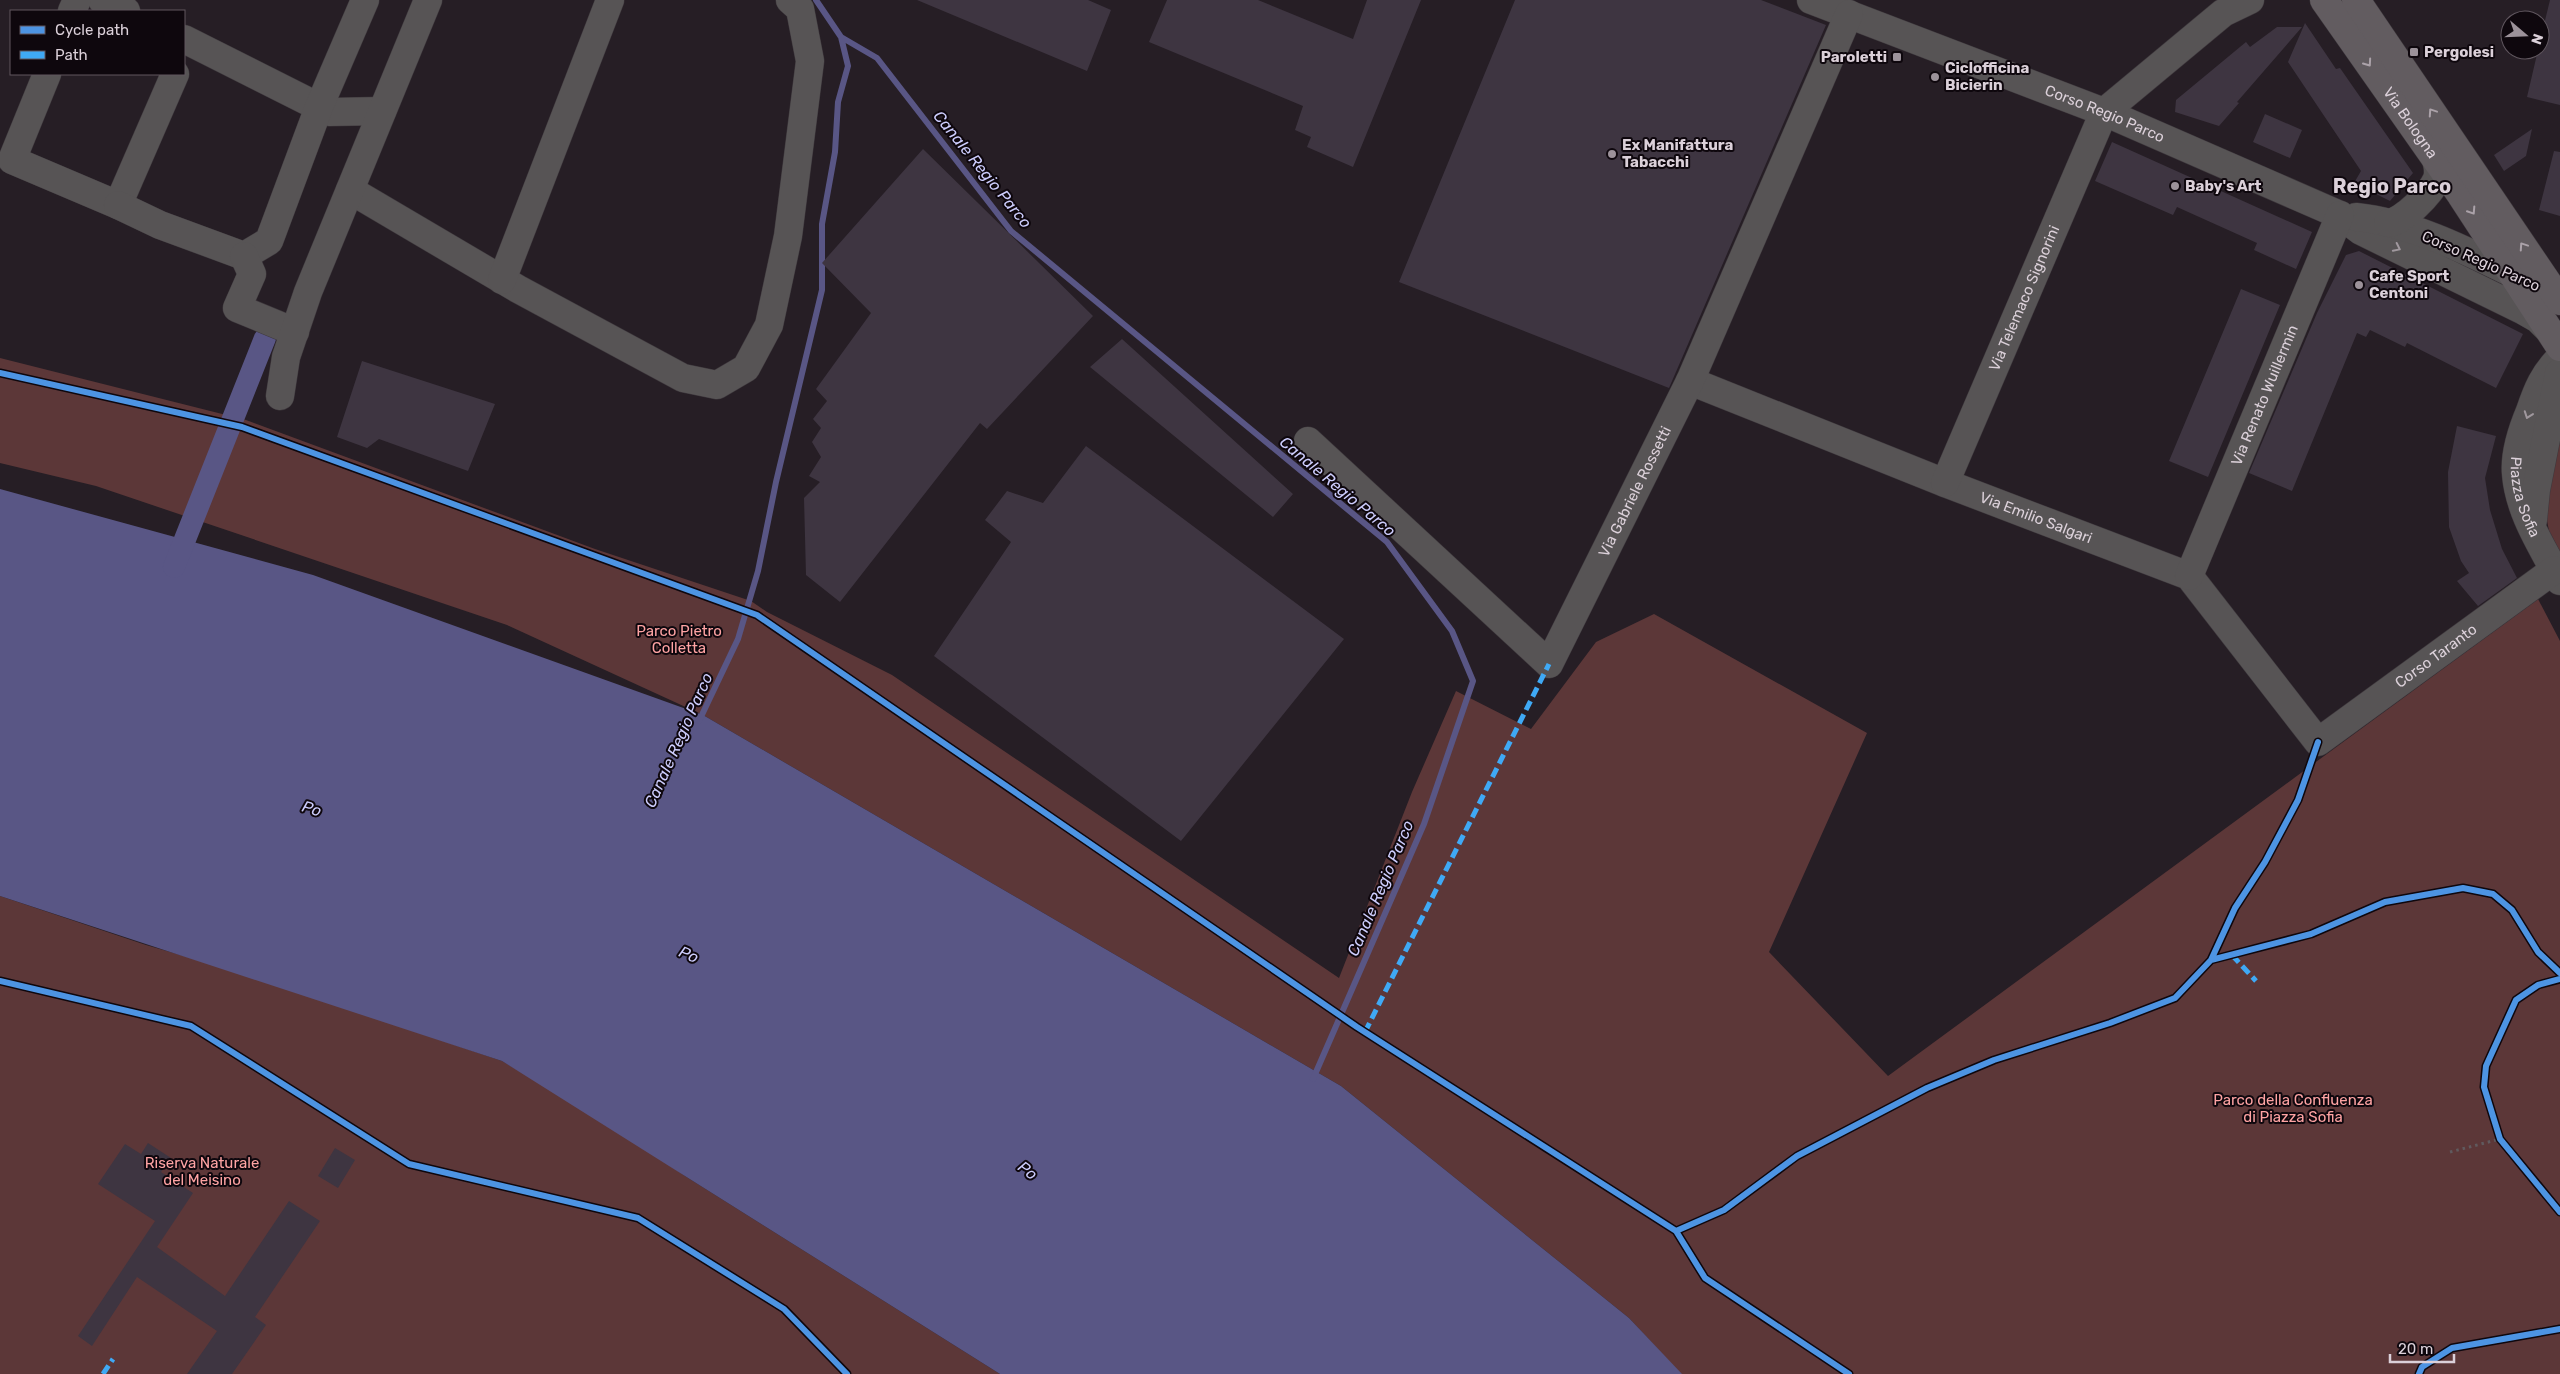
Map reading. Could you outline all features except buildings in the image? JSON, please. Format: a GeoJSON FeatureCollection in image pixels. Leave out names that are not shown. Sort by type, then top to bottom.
{"type":"FeatureCollection","features":[{"type":"Feature","properties":{"kind":"main road","name":"Via Bologna"},"geometry":{"type":"LineString","coordinates":[[2324,0],[2436,160],[2555,339]]}},
{"type":"Feature","properties":{"kind":"main road","name":"Via Bologna"},"geometry":{"type":"LineString","coordinates":[[2356,0],[2560,302]]}},
{"type":"Feature","properties":{"kind":"street"},"geometry":{"type":"LineString","coordinates":[[102,0],[124,10]]}},
{"type":"Feature","properties":{"kind":"street"},"geometry":{"type":"LineString","coordinates":[[244,256],[268,241],[365,0]]}},
{"type":"Feature","properties":{"kind":"street"},"geometry":{"type":"LineString","coordinates":[[280,396],[286,357],[295,332],[350,190],[428,0]]}},
{"type":"Feature","properties":{"kind":"street"},"geometry":{"type":"LineString","coordinates":[[502,280],[610,0]]}},
{"type":"Feature","properties":{"kind":"street"},"geometry":{"type":"LineString","coordinates":[[350,190],[502,280],[683,378],[717,385],[746,368],[769,325],[788,236],[810,60],[800,9],[790,0]]}},
{"type":"Feature","properties":{"kind":"street","name":"Corso Regio Parco"},"geometry":{"type":"LineString","coordinates":[[1811,0],[2104,112],[2340,215],[2361,231],[2538,318],[2555,339]]}},
{"type":"Feature","properties":{"kind":"street"},"geometry":{"type":"LineString","coordinates":[[2104,112],[2228,7],[2250,0]]}},
{"type":"Feature","properties":{"kind":"street","name":"Via Gabriele Rossetti"},"geometry":{"type":"LineString","coordinates":[[1308,440],[1549,664],[1690,381],[1849,14]]}},
{"type":"Feature","properties":{"kind":"street"},"geometry":{"type":"LineString","coordinates":[[188,48],[329,112],[382,111]]}},
{"type":"Feature","properties":{"kind":"street"},"geometry":{"type":"LineString","coordinates":[[47,75],[6,157],[160,225],[244,256],[252,274],[237,308],[295,332]]}},
{"type":"Feature","properties":{"kind":"street"},"geometry":{"type":"LineString","coordinates":[[118,205],[175,75]]}},
{"type":"Feature","properties":{"kind":"street","name":"Via Telemaco Signorini"},"geometry":{"type":"LineString","coordinates":[[1945,483],[2104,112]]}},
{"type":"Feature","properties":{"kind":"street"},"geometry":{"type":"LineString","coordinates":[[2388,223],[2402,218],[2435,182],[2438,168],[2436,160]]}},
{"type":"Feature","properties":{"kind":"street","name":"Corso Regio Parco"},"geometry":{"type":"LineString","coordinates":[[2340,215],[2372,218],[2430,236],[2536,284],[2560,302]]}},
{"type":"Feature","properties":{"kind":"street","name":"Via Renato Wuillermin"},"geometry":{"type":"LineString","coordinates":[[2189,576],[2340,215]]}},
{"type":"Feature","properties":{"kind":"street","name":"Piazza Sofia"},"geometry":{"type":"LineString","coordinates":[[2557,576],[2533,528],[2521,496],[2516,474],[2518,450],[2540,384],[2548,370],[2560,358]]}},
{"type":"Feature","properties":{"kind":"street"},"geometry":{"type":"LineString","coordinates":[[2533,528],[2536,490],[2553,396],[2560,369]]}},
{"type":"Feature","properties":{"kind":"street","name":"Via Emilio Salgari"},"geometry":{"type":"LineString","coordinates":[[1690,381],[1945,483],[2189,576]]}},
{"type":"Feature","properties":{"kind":"street","name":"Corso Taranto"},"geometry":{"type":"LineString","coordinates":[[2189,576],[2318,742],[2557,576]]}},
{"type":"Feature","properties":{"kind":"path"},"geometry":{"type":"LineString","coordinates":[[2450,1152],[2500,1139]]}},
{"type":"Feature","properties":{"kind":"green space","name":"Parco della Confluenza di Piazza Sofia"},"geometry":{"type":"Polygon","coordinates":[[[0,358],[246,420],[595,549],[751,601],[767,612],[892,675],[1339,978],[1412,792],[1456,691],[1531,729],[1596,642],[1654,614],[1867,733],[1769,952],[1888,1076],[2538,599],[2560,641],[2560,1374],[1681,1374],[1629,1318],[1341,1086],[703,715],[507,625],[96,486],[0,463],[0,358]]]}},
{"type":"Feature","properties":{"kind":"green space"},"geometry":{"type":"Polygon","coordinates":[[[2560,423],[2560,552],[2549,531],[2544,505],[2560,423]]]}},
{"type":"Feature","properties":{"kind":"green space","name":"Riserva Naturale del Meisino"},"geometry":{"type":"Polygon","coordinates":[[[0,896],[146,945],[243,973],[502,1061],[601,1117],[685,1176],[1000,1374],[0,1374],[0,896]]]}},
{"type":"Feature","properties":{"kind":"water","name":"Po"},"geometry":{"type":"Polygon","coordinates":[[[0,489],[313,575],[703,715],[1341,1086],[1629,1318],[1682,1374],[1000,1374],[502,1061],[0,896],[0,489]]]}},
{"type":"Feature","properties":{"kind":"waterway","name":"Canale Regio Parco"},"geometry":{"type":"LineString","coordinates":[[699,721],[738,639],[758,571],[776,482],[822,290],[822,224],[835,152],[838,102],[848,66],[841,37],[816,0]]}},
{"type":"Feature","properties":{"kind":"waterway","name":"Canale Regio Parco"},"geometry":{"type":"LineString","coordinates":[[841,37],[877,58],[1011,231],[1387,542],[1452,631],[1473,681],[1424,824],[1313,1079]]}},
{"type":"Feature","properties":{"kind":"waterway"},"geometry":{"type":"LineString","coordinates":[[174,567],[265,338]]}},
{"type":"Feature","properties":{"kind":"marked path"},"geometry":{"type":"LineString","coordinates":[[1365,1032],[1549,664]]}},
{"type":"Feature","properties":{"kind":"marked path"},"geometry":{"type":"LineString","coordinates":[[2232,955],[2256,981]]}},
{"type":"Feature","properties":{"kind":"marked path"},"geometry":{"type":"LineString","coordinates":[[103,1374],[113,1359]]}},
{"type":"Feature","properties":{"kind":"cycle path"},"geometry":{"type":"LineString","coordinates":[[0,373],[242,427],[757,615],[1357,1027],[1676,1231],[1705,1278],[1849,1374]]}},
{"type":"Feature","properties":{"kind":"cycle path"},"geometry":{"type":"LineString","coordinates":[[2211,960],[2235,908],[2265,862],[2298,800],[2318,742]]}},
{"type":"Feature","properties":{"kind":"cycle path"},"geometry":{"type":"LineString","coordinates":[[1676,1231],[1724,1210],[1797,1156],[1927,1088],[1994,1060],[2110,1023],[2175,998],[2211,960],[2311,934],[2385,902],[2463,888],[2493,894],[2512,910],[2538,952],[2560,973]]}},
{"type":"Feature","properties":{"kind":"cycle path"},"geometry":{"type":"LineString","coordinates":[[2560,979],[2538,985],[2516,1000],[2486,1066],[2484,1087],[2500,1139],[2560,1212]]}},
{"type":"Feature","properties":{"kind":"cycle path"},"geometry":{"type":"LineString","coordinates":[[0,981],[191,1026],[409,1164],[638,1218],[784,1309],[847,1374]]}},
{"type":"Feature","properties":{"kind":"cycle path"},"geometry":{"type":"LineString","coordinates":[[2419,1374],[2422,1367],[2452,1348],[2560,1329]]}},
{"type":"Feature","properties":{"kind":"place","name":"Pergolesi"},"geometry":{"type":"Point","coordinates":[2414,52]}},
{"type":"Feature","properties":{"kind":"place","name":"Paroletti"},"geometry":{"type":"Point","coordinates":[1897,57]}},
{"type":"Feature","properties":{"kind":"place","name":"Ciclofficina Bicierin"},"geometry":{"type":"Point","coordinates":[1935,77]}},
{"type":"Feature","properties":{"kind":"place","name":"Ex Manifattura Tabacchi"},"geometry":{"type":"Point","coordinates":[1612,154]}},
{"type":"Feature","properties":{"kind":"place","name":"Baby's Art"},"geometry":{"type":"Point","coordinates":[2175,186]}},
{"type":"Feature","properties":{"kind":"place","name":"Cafe Sport Centoni"},"geometry":{"type":"Point","coordinates":[2359,285]}},
{"type":"Feature","properties":{"kind":"district","name":"Regio Parco"},"geometry":{"type":"Point","coordinates":[2392,186]}},
{"type":"Feature","properties":{"kind":"park label","name":"Parco Pietro Colletta"},"geometry":{"type":"Point","coordinates":[679,640]}}]}
